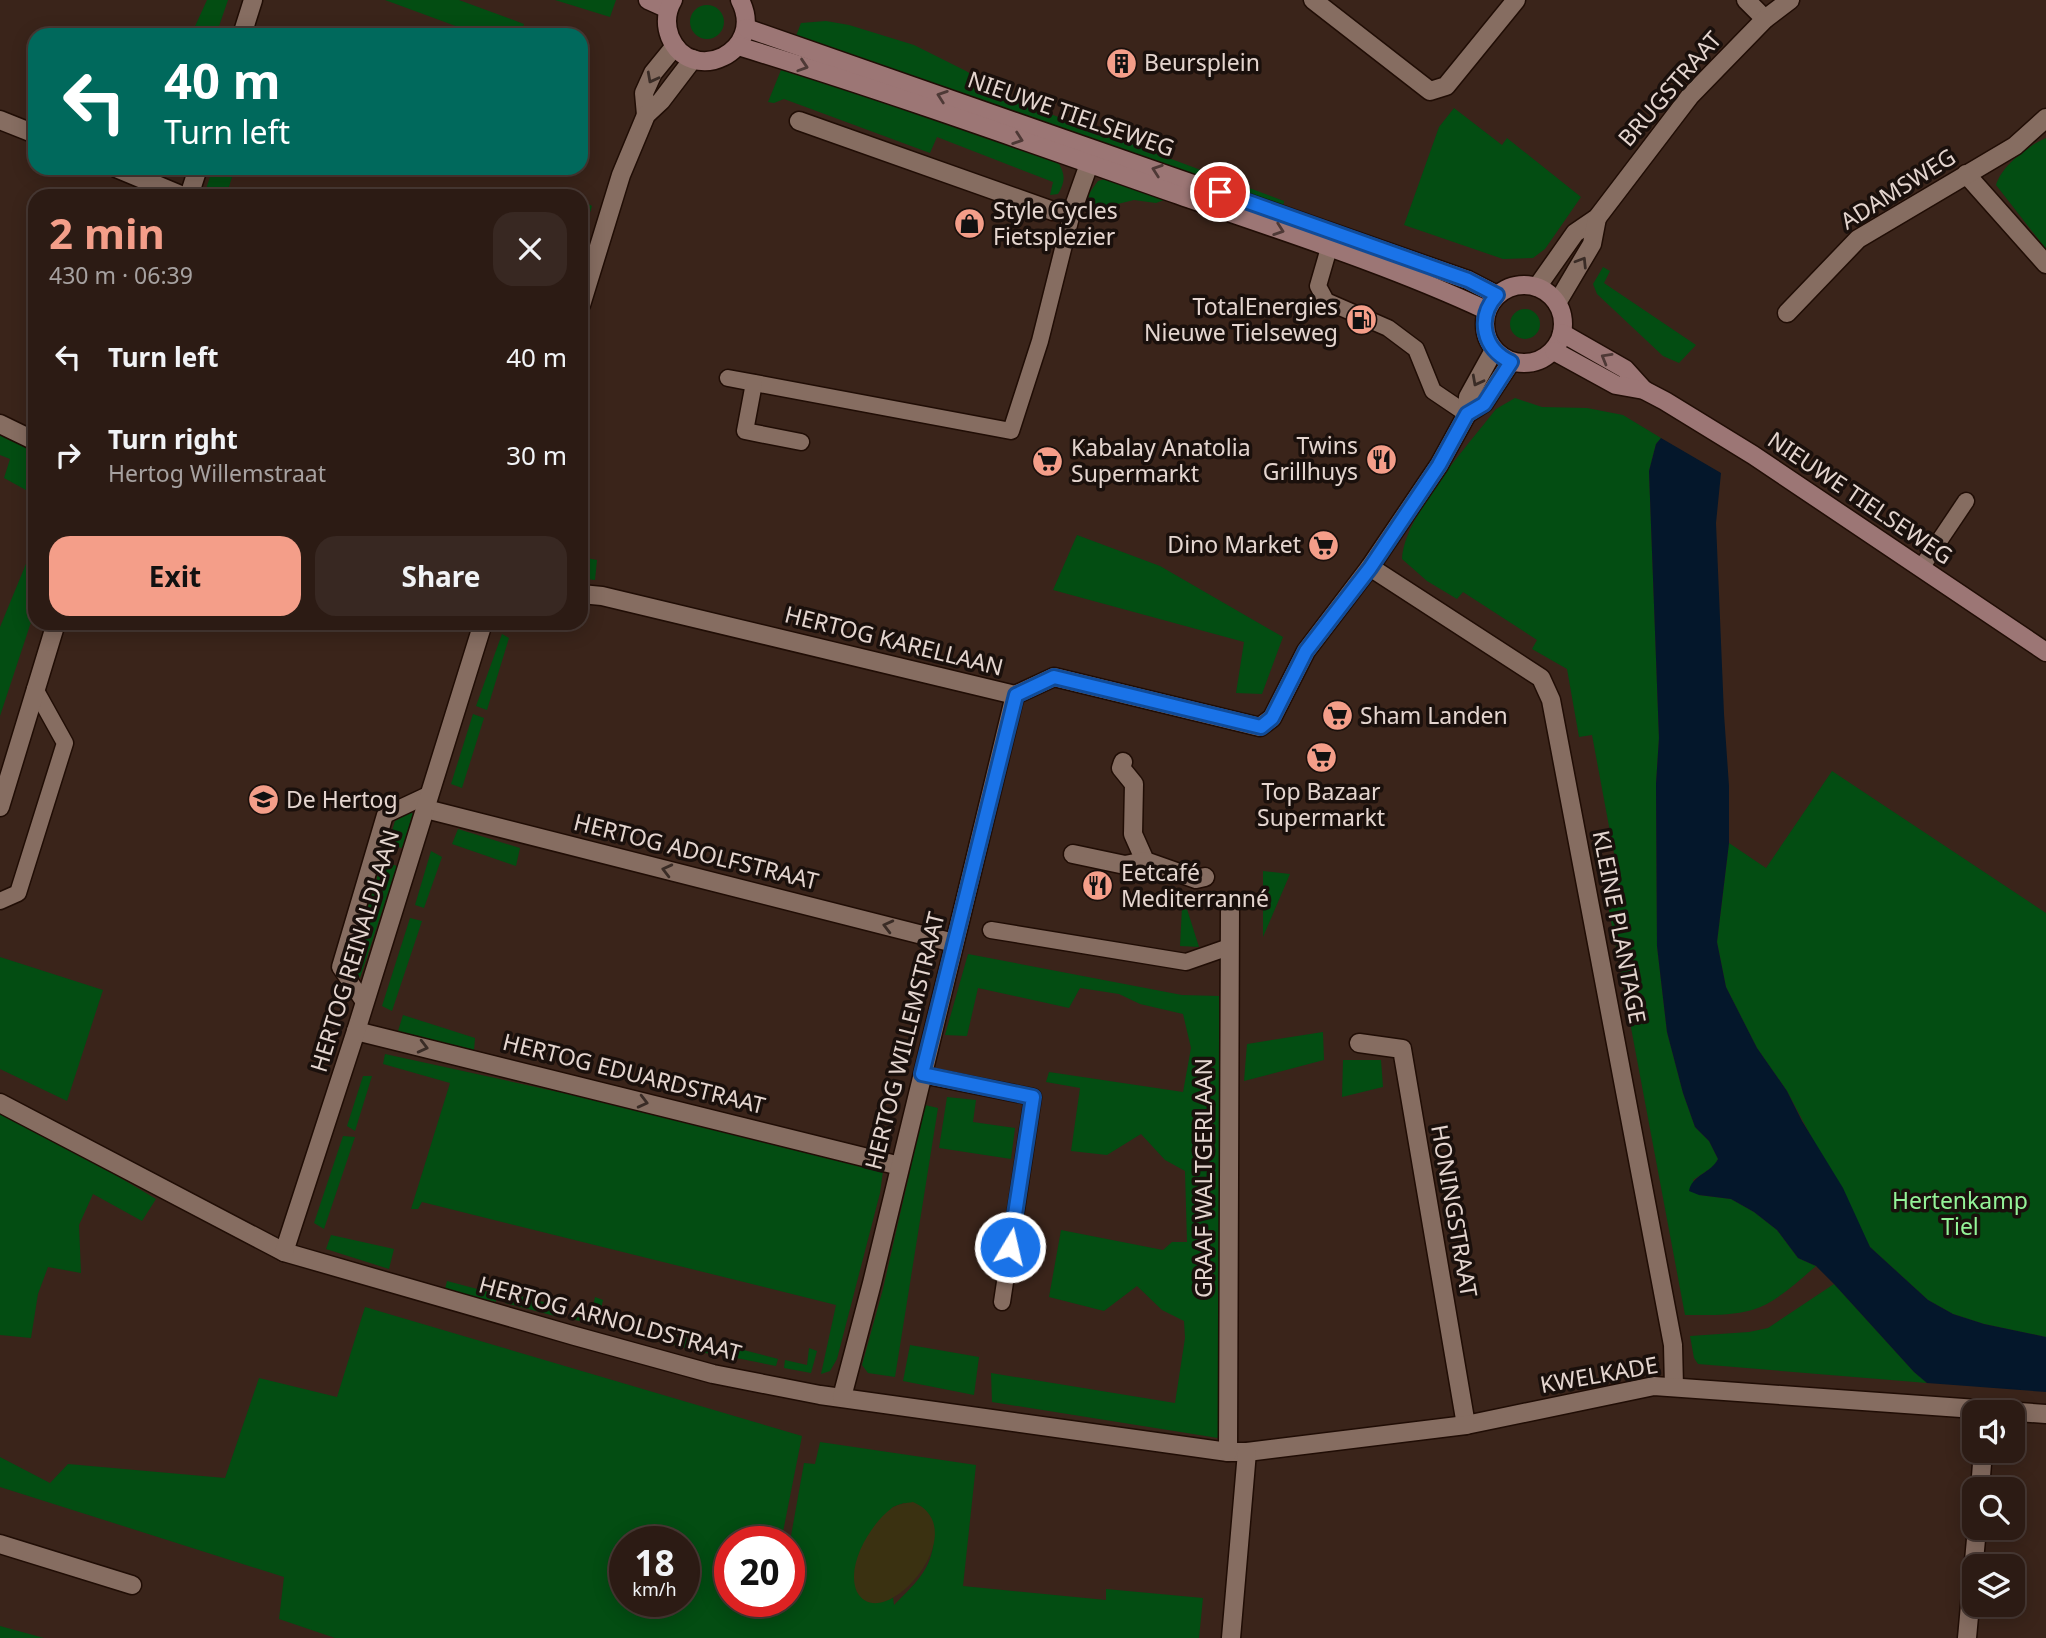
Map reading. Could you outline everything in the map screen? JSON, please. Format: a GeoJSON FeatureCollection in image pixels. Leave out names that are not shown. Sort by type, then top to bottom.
{"type":"FeatureCollection","features":[{"type":"Feature","properties":{"kind":"main road"},"geometry":{"type":"LineString","coordinates":[[648,0],[671,4],[667,25],[675,46],[692,59],[712,61],[722,58],[738,46],[746,28],[744,8],[740,0]]}},
{"type":"Feature","properties":{"kind":"main road","name":"NIEUWE TIELSEWEG"},"geometry":{"type":"LineString","coordinates":[[746,28],[1468,280],[1497,295]]}},
{"type":"Feature","properties":{"kind":"main road","name":"NIEUWE TIELSEWEG"},"geometry":{"type":"LineString","coordinates":[[738,46],[1329,248],[1433,285],[1486,310]]}},
{"type":"Feature","properties":{"kind":"main road"},"geometry":{"type":"LineString","coordinates":[[1515,286],[1537,287],[1548,293],[1557,303],[1563,316],[1562,333],[1553,351],[1538,362],[1511,362],[1494,350],[1485,333],[1486,310],[1497,295],[1515,286]]}},
{"type":"Feature","properties":{"kind":"main road","name":"NIEUWE TIELSEWEG"},"geometry":{"type":"LineString","coordinates":[[1562,333],[1625,369],[1644,390],[1753,455],[2046,652]]}},
{"type":"Feature","properties":{"kind":"main road","name":"NIEUWE TIELSEWEG"},"geometry":{"type":"LineString","coordinates":[[1553,351],[1616,385],[1644,390]]}},
{"type":"Feature","properties":{"kind":"street"},"geometry":{"type":"LineString","coordinates":[[244,28],[253,0]]}},
{"type":"Feature","properties":{"kind":"street"},"geometry":{"type":"LineString","coordinates":[[1313,0],[1430,91],[1446,86],[1517,0]]}},
{"type":"Feature","properties":{"kind":"street"},"geometry":{"type":"LineString","coordinates":[[1746,0],[1765,19]]}},
{"type":"Feature","properties":{"kind":"street","name":"BRUGSTRAAT"},"geometry":{"type":"LineString","coordinates":[[1537,287],[1575,233],[1597,218],[1690,96],[1765,19],[1790,0]]}},
{"type":"Feature","properties":{"kind":"street"},"geometry":{"type":"LineString","coordinates":[[646,115],[644,93],[653,73],[675,46]]}},
{"type":"Feature","properties":{"kind":"street"},"geometry":{"type":"LineString","coordinates":[[588,282],[621,175],[646,115],[692,59]]}},
{"type":"Feature","properties":{"kind":"street","name":"ADAMSWEG"},"geometry":{"type":"LineString","coordinates":[[1787,313],[1858,239],[2015,146],[2046,118]]}},
{"type":"Feature","properties":{"kind":"street"},"geometry":{"type":"LineString","coordinates":[[0,120],[28,131]]}},
{"type":"Feature","properties":{"kind":"street"},"geometry":{"type":"LineString","coordinates":[[799,121],[1053,211],[1073,209]]}},
{"type":"Feature","properties":{"kind":"street","name":"NIEUWE TIELSEWEG"},"geometry":{"type":"LineString","coordinates":[[1073,209],[1089,164]]}},
{"type":"Feature","properties":{"kind":"street"},"geometry":{"type":"LineString","coordinates":[[1966,174],[2046,264]]}},
{"type":"Feature","properties":{"kind":"street"},"geometry":{"type":"LineString","coordinates":[[133,175],[166,189]]}},
{"type":"Feature","properties":{"kind":"street","name":"BRUGSTRAAT"},"geometry":{"type":"LineString","coordinates":[[1557,303],[1592,244],[1597,218]]}},
{"type":"Feature","properties":{"kind":"street"},"geometry":{"type":"LineString","coordinates":[[1370,568],[1439,465],[1467,414],[1468,397],[1494,350]]}},
{"type":"Feature","properties":{"kind":"street"},"geometry":{"type":"LineString","coordinates":[[1467,414],[1484,404],[1511,362]]}},
{"type":"Feature","properties":{"kind":"street"},"geometry":{"type":"LineString","coordinates":[[0,424],[28,438]]}},
{"type":"Feature","properties":{"kind":"street","name":"HERTOG KARELLAAN"},"geometry":{"type":"LineString","coordinates":[[588,595],[615,599],[1016,695],[1054,677],[1261,727],[1272,718],[1306,651],[1370,568]]}},
{"type":"Feature","properties":{"kind":"street","name":"KLEINE PLANTAGE"},"geometry":{"type":"LineString","coordinates":[[1370,568],[1541,678],[1550,700],[1671,1331],[1674,1387]]}},
{"type":"Feature","properties":{"kind":"street"},"geometry":{"type":"LineString","coordinates":[[0,807],[6,760],[36,689],[54,630]]}},
{"type":"Feature","properties":{"kind":"street","name":"HERTOG REINALDLAAN"},"geometry":{"type":"LineString","coordinates":[[284,1252],[481,630]]}},
{"type":"Feature","properties":{"kind":"street","name":"HERTOG WILLEMSTRAAT"},"geometry":{"type":"LineString","coordinates":[[842,1397],[1016,695]]}},
{"type":"Feature","properties":{"kind":"street"},"geometry":{"type":"LineString","coordinates":[[1122,762],[1121,768],[1134,784],[1133,834],[1145,861]]}},
{"type":"Feature","properties":{"kind":"street","name":"HERTOG ADOLFSTRAAT"},"geometry":{"type":"LineString","coordinates":[[428,802],[954,943]]}},
{"type":"Feature","properties":{"kind":"street"},"geometry":{"type":"LineString","coordinates":[[1073,854],[1125,865],[1145,861],[1196,878],[1205,877]]}},
{"type":"Feature","properties":{"kind":"street","name":"GRAAF WALTGERLAAN"},"geometry":{"type":"LineString","coordinates":[[1228,1452],[1230,904]]}},
{"type":"Feature","properties":{"kind":"street","name":"HERTOG EDUARDSTRAAT"},"geometry":{"type":"LineString","coordinates":[[356,1031],[900,1166]]}},
{"type":"Feature","properties":{"kind":"street","name":"HONINGSTRAAT"},"geometry":{"type":"LineString","coordinates":[[1359,1043],[1402,1049],[1466,1425]]}},
{"type":"Feature","properties":{"kind":"street","name":"HERTOG ARNOLDSTRAAT"},"geometry":{"type":"LineString","coordinates":[[0,1103],[284,1252],[713,1374],[842,1397],[1228,1452],[1247,1452]]}},
{"type":"Feature","properties":{"kind":"street","name":"KWELKADE"},"geometry":{"type":"LineString","coordinates":[[1247,1452],[1466,1425],[1654,1386],[1962,1408]]}},
{"type":"Feature","properties":{"kind":"street","name":"KWELKADE"},"geometry":{"type":"LineString","coordinates":[[2025,1413],[2046,1414]]}},
{"type":"Feature","properties":{"kind":"street"},"geometry":{"type":"LineString","coordinates":[[1231,1638],[1247,1452]]}},
{"type":"Feature","properties":{"kind":"street"},"geometry":{"type":"LineString","coordinates":[[1967,1638],[1976,1540]]}},
{"type":"Feature","properties":{"kind":"street"},"geometry":{"type":"LineString","coordinates":[[0,1544],[132,1585]]}},
{"type":"Feature","properties":{"kind":"lane"},"geometry":{"type":"LineString","coordinates":[[728,379],[1011,431],[1040,341],[1073,209]]}},
{"type":"Feature","properties":{"kind":"lane"},"geometry":{"type":"LineString","coordinates":[[1329,248],[1318,286],[1326,300],[1388,328],[1416,349],[1433,391],[1467,414]]}},
{"type":"Feature","properties":{"kind":"lane"},"geometry":{"type":"LineString","coordinates":[[754,383],[745,431],[801,442]]}},
{"type":"Feature","properties":{"kind":"lane"},"geometry":{"type":"LineString","coordinates":[[1921,568],[1966,501]]}},
{"type":"Feature","properties":{"kind":"lane"},"geometry":{"type":"LineString","coordinates":[[0,901],[18,893],[65,743],[36,689]]}},
{"type":"Feature","properties":{"kind":"lane"},"geometry":{"type":"LineString","coordinates":[[365,1002],[340,967],[385,815],[428,802]]}},
{"type":"Feature","properties":{"kind":"lane"},"geometry":{"type":"LineString","coordinates":[[991,930],[1186,962],[1229,947]]}},
{"type":"Feature","properties":{"kind":"lane"},"geometry":{"type":"LineString","coordinates":[[922,1074],[1033,1097],[1002,1302]]}},
{"type":"Feature","properties":{"kind":"green space"},"geometry":{"type":"Polygon","coordinates":[[[207,0],[228,0],[218,28],[194,28],[207,0]]]}},
{"type":"Feature","properties":{"kind":"green space"},"geometry":{"type":"Polygon","coordinates":[[[385,0],[459,0],[524,24],[523,28],[461,28],[385,0]]]}},
{"type":"Feature","properties":{"kind":"green space"},"geometry":{"type":"Polygon","coordinates":[[[555,0],[616,0],[610,17],[555,0]]]}},
{"type":"Feature","properties":{"kind":"green space"},"geometry":{"type":"Polygon","coordinates":[[[707,5],[719,10],[724,22],[719,34],[707,39],[695,34],[690,22],[695,10],[707,5]]]}},
{"type":"Feature","properties":{"kind":"green space"},"geometry":{"type":"Polygon","coordinates":[[[826,21],[849,25],[914,45],[966,71],[1015,101],[1284,201],[1283,208],[796,36],[801,23],[826,21]]]}},
{"type":"Feature","properties":{"kind":"green space"},"geometry":{"type":"Polygon","coordinates":[[[781,70],[951,124],[1058,162],[1063,174],[1062,185],[1058,194],[1050,195],[1053,182],[937,137],[930,153],[784,99],[768,102],[781,70]]]}},
{"type":"Feature","properties":{"kind":"green space"},"geometry":{"type":"Polygon","coordinates":[[[1454,108],[1502,145],[1507,138],[1581,197],[1545,249],[1533,258],[1503,259],[1404,225],[1439,127],[1454,108]]]}},
{"type":"Feature","properties":{"kind":"green space"},"geometry":{"type":"Polygon","coordinates":[[[2046,138],[2046,249],[1996,185],[2016,157],[2046,138]]]}},
{"type":"Feature","properties":{"kind":"green space"},"geometry":{"type":"Polygon","coordinates":[[[211,175],[233,175],[228,189],[206,189],[211,175]]]}},
{"type":"Feature","properties":{"kind":"green space"},"geometry":{"type":"Polygon","coordinates":[[[1108,178],[1164,200],[1156,203],[1134,200],[1093,210],[1088,195],[1098,181],[1108,178]]]}},
{"type":"Feature","properties":{"kind":"green space"},"geometry":{"type":"Polygon","coordinates":[[[1603,267],[1610,271],[1604,283],[1696,345],[1679,363],[1663,356],[1597,294],[1593,284],[1603,267]]]}},
{"type":"Feature","properties":{"kind":"green space"},"geometry":{"type":"Polygon","coordinates":[[[1525,309],[1536,313],[1540,324],[1536,335],[1525,339],[1514,335],[1510,324],[1514,313],[1525,309]]]}},
{"type":"Feature","properties":{"kind":"green space"},"geometry":{"type":"Polygon","coordinates":[[[1515,398],[1542,407],[1587,408],[1623,415],[1661,438],[1656,444],[1649,471],[1659,738],[1656,784],[1657,946],[1667,1032],[1683,1093],[1695,1127],[1709,1141],[1718,1159],[1714,1166],[1693,1180],[1699,1195],[1731,1199],[1754,1212],[1777,1230],[1798,1258],[1816,1266],[1778,1297],[1752,1310],[1727,1314],[1685,1315],[1604,884],[1619,880],[1592,735],[1579,737],[1567,669],[1532,649],[1537,640],[1463,592],[1457,599],[1427,581],[1402,559],[1413,523],[1439,481],[1496,409],[1515,398]]]}},
{"type":"Feature","properties":{"kind":"green space"},"geometry":{"type":"Polygon","coordinates":[[[0,434],[28,448],[28,491],[4,478],[10,459],[0,455],[0,434]]]}},
{"type":"Feature","properties":{"kind":"green space"},"geometry":{"type":"Polygon","coordinates":[[[1077,535],[1160,566],[1283,637],[1262,694],[1236,693],[1244,642],[1053,590],[1077,535]]]}},
{"type":"Feature","properties":{"kind":"green space"},"geometry":{"type":"Polygon","coordinates":[[[588,558],[597,560],[595,580],[588,579],[588,558]]]}},
{"type":"Feature","properties":{"kind":"green space"},"geometry":{"type":"Polygon","coordinates":[[[28,559],[28,630],[0,716],[0,627],[28,559]]]}},
{"type":"Feature","properties":{"kind":"green space"},"geometry":{"type":"Polygon","coordinates":[[[502,634],[509,638],[487,710],[476,706],[502,634]]]}},
{"type":"Feature","properties":{"kind":"green space"},"geometry":{"type":"Polygon","coordinates":[[[473,714],[484,718],[462,788],[451,784],[473,714]]]}},
{"type":"Feature","properties":{"kind":"green space","name":"Hertenkamp Tiel"},"geometry":{"type":"Polygon","coordinates":[[[1832,771],[2046,913],[2046,1337],[1984,1324],[1953,1314],[1928,1300],[1870,1247],[1787,1091],[1757,1048],[1726,987],[1717,942],[1729,843],[1766,868],[1832,771]]]}},
{"type":"Feature","properties":{"kind":"green space"},"geometry":{"type":"Polygon","coordinates":[[[411,812],[413,814],[402,848],[388,844],[395,821],[411,812]]]}},
{"type":"Feature","properties":{"kind":"green space"},"geometry":{"type":"Polygon","coordinates":[[[458,829],[520,848],[516,866],[452,844],[458,829]]]}},
{"type":"Feature","properties":{"kind":"green space"},"geometry":{"type":"Polygon","coordinates":[[[431,851],[442,857],[424,908],[415,905],[431,851]]]}},
{"type":"Feature","properties":{"kind":"green space"},"geometry":{"type":"Polygon","coordinates":[[[382,861],[397,866],[360,978],[351,961],[382,861]]]}},
{"type":"Feature","properties":{"kind":"green space"},"geometry":{"type":"Polygon","coordinates":[[[1263,871],[1290,874],[1263,937],[1263,871]]]}},
{"type":"Feature","properties":{"kind":"green space"},"geometry":{"type":"Polygon","coordinates":[[[1182,907],[1187,909],[1199,947],[1180,946],[1182,907]]]}},
{"type":"Feature","properties":{"kind":"green space"},"geometry":{"type":"Polygon","coordinates":[[[410,918],[422,921],[392,1011],[382,1006],[410,918]]]}},
{"type":"Feature","properties":{"kind":"green space"},"geometry":{"type":"Polygon","coordinates":[[[968,954],[1182,995],[1219,996],[1224,1162],[1218,1438],[992,1402],[991,1373],[1175,1403],[1185,1338],[1184,1321],[1162,1310],[1137,1286],[1104,1311],[1049,1297],[1061,1230],[1163,1250],[1172,1242],[1187,1242],[1185,1171],[1165,1160],[1141,1134],[1107,1155],[1071,1151],[1080,1088],[1046,1082],[1049,1072],[1183,1092],[1191,1048],[1183,1014],[1140,1004],[1119,994],[1080,988],[1069,1008],[978,988],[967,1036],[945,1035],[968,954]]]}},
{"type":"Feature","properties":{"kind":"green space"},"geometry":{"type":"Polygon","coordinates":[[[0,957],[103,990],[67,1101],[0,1069],[0,957]]]}},
{"type":"Feature","properties":{"kind":"green space"},"geometry":{"type":"Polygon","coordinates":[[[403,1015],[475,1038],[474,1051],[398,1031],[403,1015]]]}},
{"type":"Feature","properties":{"kind":"green space"},"geometry":{"type":"Polygon","coordinates":[[[1323,1032],[1324,1060],[1244,1081],[1247,1044],[1323,1032]]]}},
{"type":"Feature","properties":{"kind":"green space"},"geometry":{"type":"Polygon","coordinates":[[[385,1054],[568,1094],[883,1171],[880,1193],[837,1359],[830,1371],[821,1374],[836,1305],[422,1202],[418,1209],[411,1209],[450,1083],[383,1064],[385,1054]]]}},
{"type":"Feature","properties":{"kind":"green space"},"geometry":{"type":"Polygon","coordinates":[[[1343,1060],[1381,1060],[1383,1087],[1342,1097],[1343,1060]]]}},
{"type":"Feature","properties":{"kind":"green space"},"geometry":{"type":"Polygon","coordinates":[[[363,1076],[372,1076],[355,1131],[347,1126],[363,1076]]]}},
{"type":"Feature","properties":{"kind":"green space"},"geometry":{"type":"Polygon","coordinates":[[[947,1097],[976,1100],[973,1122],[1015,1128],[1011,1159],[939,1148],[947,1097]]]}},
{"type":"Feature","properties":{"kind":"green space"},"geometry":{"type":"Polygon","coordinates":[[[925,1105],[938,1108],[895,1377],[868,1373],[862,1365],[883,1289],[925,1105]]]}},
{"type":"Feature","properties":{"kind":"green space"},"geometry":{"type":"Polygon","coordinates":[[[0,1109],[156,1199],[142,1221],[93,1194],[79,1225],[81,1273],[48,1267],[38,1294],[31,1338],[0,1335],[0,1109]]]}},
{"type":"Feature","properties":{"kind":"green space"},"geometry":{"type":"Polygon","coordinates":[[[343,1136],[355,1137],[324,1229],[314,1223],[343,1136]]]}},
{"type":"Feature","properties":{"kind":"green space"},"geometry":{"type":"Polygon","coordinates":[[[331,1235],[394,1249],[389,1269],[326,1249],[331,1235]]]}},
{"type":"Feature","properties":{"kind":"green space"},"geometry":{"type":"Polygon","coordinates":[[[447,1281],[496,1294],[496,1302],[445,1289],[447,1281]]]}},
{"type":"Feature","properties":{"kind":"green space"},"geometry":{"type":"Polygon","coordinates":[[[1834,1284],[1927,1383],[1698,1364],[1694,1358],[1690,1336],[1768,1328],[1834,1284]]]}},
{"type":"Feature","properties":{"kind":"green space"},"geometry":{"type":"Polygon","coordinates":[[[508,1293],[560,1306],[559,1317],[505,1303],[508,1293]]]}},
{"type":"Feature","properties":{"kind":"green space"},"geometry":{"type":"Polygon","coordinates":[[[595,1297],[603,1300],[598,1324],[569,1319],[572,1310],[591,1314],[595,1297]]]}},
{"type":"Feature","properties":{"kind":"green space"},"geometry":{"type":"Polygon","coordinates":[[[365,1307],[802,1436],[784,1526],[714,1526],[714,1617],[805,1617],[805,1526],[793,1526],[804,1463],[815,1464],[820,1442],[976,1465],[963,1586],[1106,1600],[1106,1589],[1203,1598],[1199,1638],[335,1638],[279,1619],[284,1577],[0,1487],[0,1457],[50,1483],[68,1464],[225,1478],[259,1378],[337,1397],[365,1307]],[[904,1503],[893,1507],[883,1517],[894,1605],[929,1562],[934,1528],[904,1503]]]}},
{"type":"Feature","properties":{"kind":"green space"},"geometry":{"type":"Polygon","coordinates":[[[659,1331],[712,1344],[710,1354],[657,1341],[659,1331]]]}},
{"type":"Feature","properties":{"kind":"green space"},"geometry":{"type":"Polygon","coordinates":[[[724,1345],[778,1359],[776,1366],[721,1355],[724,1345]]]}},
{"type":"Feature","properties":{"kind":"green space"},"geometry":{"type":"Polygon","coordinates":[[[910,1345],[979,1357],[974,1395],[903,1381],[910,1345]]]}},
{"type":"Feature","properties":{"kind":"green space"},"geometry":{"type":"Polygon","coordinates":[[[809,1348],[817,1351],[811,1373],[784,1368],[785,1360],[807,1365],[809,1348]]]}},
{"type":"Feature","properties":{"kind":"green space"},"geometry":{"type":"Polygon","coordinates":[[[0,1626],[44,1638],[0,1638],[0,1626]]]}},
{"type":"Feature","properties":{"kind":"sand"},"geometry":{"type":"Polygon","coordinates":[[[913,1502],[930,1516],[935,1534],[930,1554],[919,1574],[903,1591],[886,1601],[869,1602],[857,1592],[854,1582],[854,1570],[862,1546],[876,1524],[892,1508],[913,1502]]]}},
{"type":"Feature","properties":{"kind":"water"},"geometry":{"type":"Polygon","coordinates":[[[1661,438],[1721,473],[1716,523],[1729,786],[1729,843],[1717,942],[1726,987],[1757,1048],[1787,1091],[1843,1188],[1870,1247],[1928,1300],[1953,1314],[1984,1324],[2046,1337],[2046,1392],[1927,1383],[1816,1266],[1798,1258],[1777,1230],[1731,1199],[1689,1191],[1694,1181],[1718,1159],[1709,1141],[1695,1127],[1683,1093],[1667,1032],[1657,946],[1656,784],[1659,738],[1649,471],[1656,444],[1661,438]]]}},
{"type":"Feature","properties":{"kind":"place","name":"Beursplein"},"geometry":{"type":"Point","coordinates":[1121,63]}},
{"type":"Feature","properties":{"kind":"place","name":"Style Cycles Fietsplezier"},"geometry":{"type":"Point","coordinates":[970,224]}},
{"type":"Feature","properties":{"kind":"place","name":"TotalEnergies Nieuwe Tielseweg"},"geometry":{"type":"Point","coordinates":[1361,320]}},
{"type":"Feature","properties":{"kind":"place","name":"Twins Grillhuys"},"geometry":{"type":"Point","coordinates":[1381,459]}},
{"type":"Feature","properties":{"kind":"place","name":"Kabalay Anatolia Supermarkt"},"geometry":{"type":"Point","coordinates":[1048,461]}},
{"type":"Feature","properties":{"kind":"place","name":"Dino Market"},"geometry":{"type":"Point","coordinates":[1324,545]}},
{"type":"Feature","properties":{"kind":"place","name":"Sham Landen"},"geometry":{"type":"Point","coordinates":[1337,716]}},
{"type":"Feature","properties":{"kind":"place","name":"Top Bazaar Supermarkt"},"geometry":{"type":"Point","coordinates":[1321,758]}},
{"type":"Feature","properties":{"kind":"place","name":"De Hertog"},"geometry":{"type":"Point","coordinates":[263,800]}},
{"type":"Feature","properties":{"kind":"place","name":"Eetcafé Mediterranné"},"geometry":{"type":"Point","coordinates":[1098,886]}},
{"type":"Feature","properties":{"kind":"route"},"geometry":{"type":"LineString","coordinates":[[1010,1247],[1033,1097],[922,1074],[1016,695],[1054,677],[1261,727],[1272,718],[1306,651],[1370,568],[1439,465],[1467,414],[1484,404],[1511,362],[1494,350],[1485,333],[1486,310],[1497,295],[1468,280],[1220,192]]}}]}
